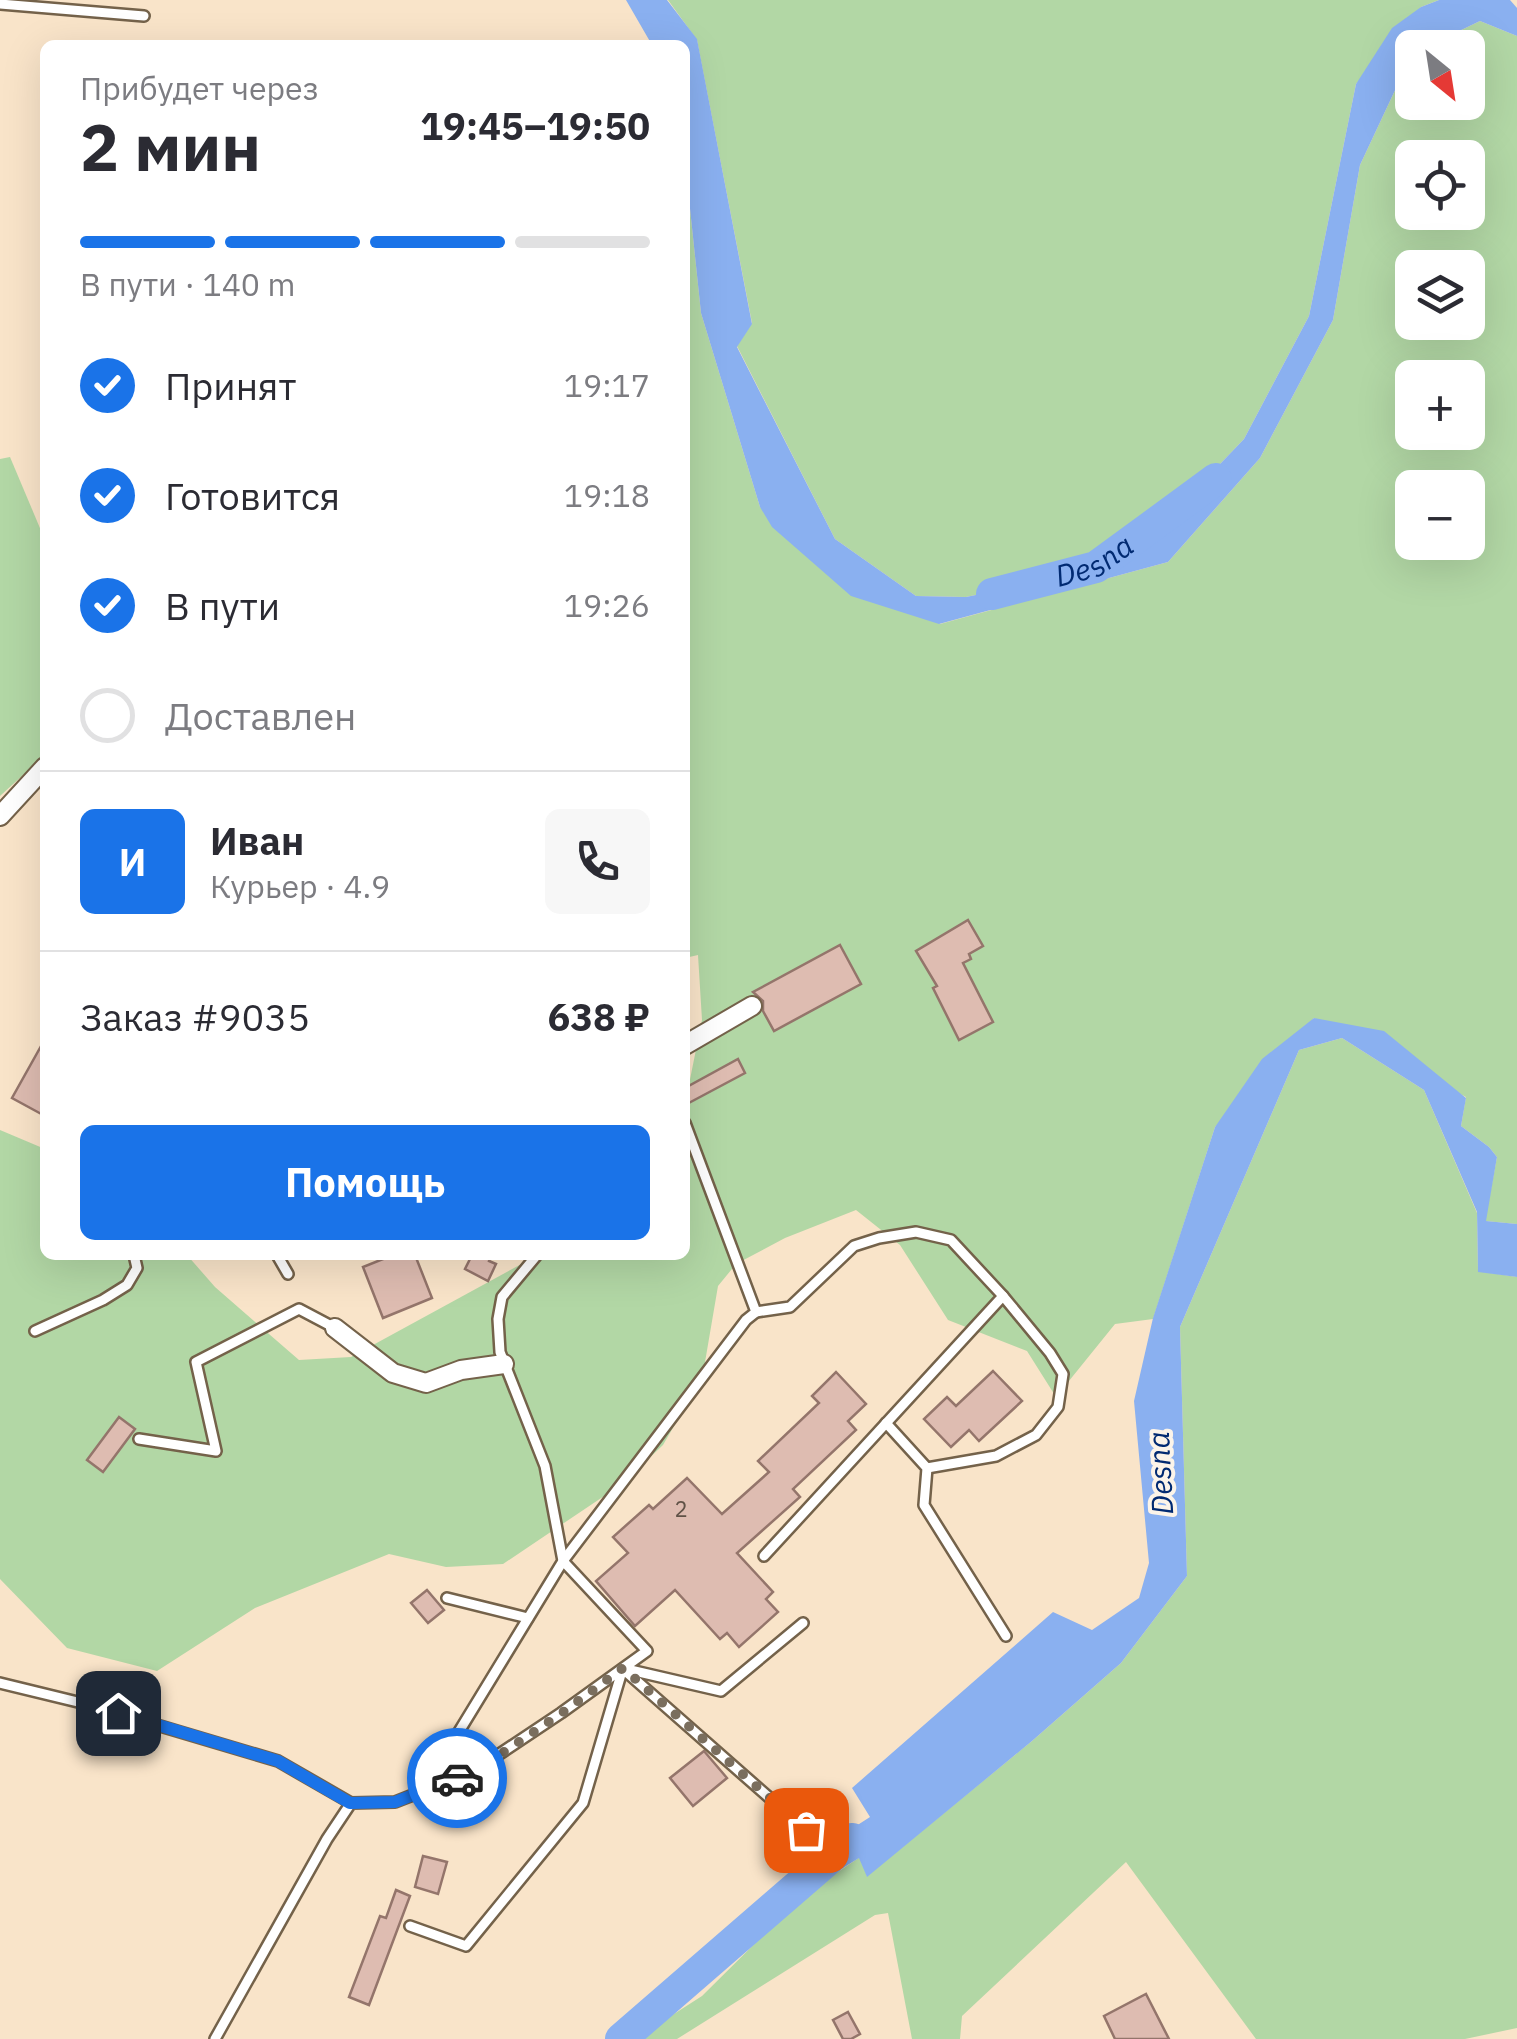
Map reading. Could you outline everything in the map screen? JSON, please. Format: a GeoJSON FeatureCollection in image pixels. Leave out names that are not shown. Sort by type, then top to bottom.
{"type":"FeatureCollection","features":[{"type":"Feature","properties":{"kind":"street"},"geometry":{"type":"LineString","coordinates":[[0,816],[40,772]]}},
{"type":"Feature","properties":{"kind":"street"},"geometry":{"type":"LineString","coordinates":[[690,1042],[752,1006]]}},
{"type":"Feature","properties":{"kind":"street"},"geometry":{"type":"LineString","coordinates":[[334,1328],[392,1374],[426,1383],[462,1370],[504,1364]]}},
{"type":"Feature","properties":{"kind":"lane"},"geometry":{"type":"LineString","coordinates":[[0,4],[144,16]]}},
{"type":"Feature","properties":{"kind":"lane"},"geometry":{"type":"LineString","coordinates":[[690,1144],[756,1312]]}},
{"type":"Feature","properties":{"kind":"lane"},"geometry":{"type":"LineString","coordinates":[[423,1791],[563,1562],[746,1320],[756,1312],[790,1307],[854,1246],[916,1232],[951,1240],[1003,1296],[1063,1374],[1058,1408],[1036,1436],[996,1456],[927,1468]]}},
{"type":"Feature","properties":{"kind":"lane"},"geometry":{"type":"LineString","coordinates":[[35,1332],[127,1285],[137,1268],[135,1260]]}},
{"type":"Feature","properties":{"kind":"lane"},"geometry":{"type":"LineString","coordinates":[[280,1260],[288,1274]]}},
{"type":"Feature","properties":{"kind":"lane"},"geometry":{"type":"LineString","coordinates":[[0,1683],[86,1704],[278,1761],[350,1803],[395,1802],[474,1772],[648,1651],[563,1562],[545,1466],[500,1352],[498,1319],[502,1297],[534,1260]]}},
{"type":"Feature","properties":{"kind":"lane"},"geometry":{"type":"LineString","coordinates":[[764,1556],[1003,1296]]}},
{"type":"Feature","properties":{"kind":"lane"},"geometry":{"type":"LineString","coordinates":[[139,1439],[216,1451],[196,1362],[299,1309],[334,1328]]}},
{"type":"Feature","properties":{"kind":"lane"},"geometry":{"type":"LineString","coordinates":[[886,1423],[927,1468],[924,1505],[1006,1636]]}},
{"type":"Feature","properties":{"kind":"lane"},"geometry":{"type":"LineString","coordinates":[[447,1598],[528,1618]]}},
{"type":"Feature","properties":{"kind":"lane"},"geometry":{"type":"LineString","coordinates":[[623,1668],[721,1691],[803,1623]]}},
{"type":"Feature","properties":{"kind":"lane"},"geometry":{"type":"LineString","coordinates":[[623,1668],[806,1830]]}},
{"type":"Feature","properties":{"kind":"lane"},"geometry":{"type":"LineString","coordinates":[[410,1926],[466,1946],[583,1803],[623,1668]]}},
{"type":"Feature","properties":{"kind":"lane"},"geometry":{"type":"LineString","coordinates":[[215,2039],[350,1803]]}},
{"type":"Feature","properties":{"kind":"green space"},"geometry":{"type":"Polygon","coordinates":[[[668,0],[1439,0],[1421,7],[1402,30],[1395,30],[1395,38],[1356,84],[1309,316],[1244,439],[1153,534],[1083,573],[966,597],[916,596],[835,539],[737,346],[752,323],[697,40],[668,0]]]}},
{"type":"Feature","properties":{"kind":"green space"},"geometry":{"type":"Polygon","coordinates":[[[1480,21],[1517,36],[1517,1224],[1485,1221],[1497,1157],[1461,1126],[1466,1097],[1314,1018],[1215,1127],[1153,1319],[1115,1324],[1056,1397],[1027,1351],[948,1320],[900,1245],[856,1210],[785,1238],[736,1264],[718,1286],[704,1368],[663,1445],[622,1484],[503,1564],[446,1567],[389,1554],[255,1608],[157,1671],[67,1648],[0,1579],[0,1130],[40,1147],[40,1260],[191,1260],[215,1287],[299,1360],[351,1357],[529,1260],[690,1260],[690,1079],[702,1020],[698,955],[690,957],[690,208],[701,313],[760,507],[940,624],[1168,562],[1260,458],[1333,320],[1360,165],[1395,90],[1395,120],[1485,120],[1485,30],[1461,30],[1480,21]]]}},
{"type":"Feature","properties":{"kind":"green space"},"geometry":{"type":"Polygon","coordinates":[[[10,457],[40,528],[40,760],[0,796],[0,459],[10,457]]]}},
{"type":"Feature","properties":{"kind":"green space"},"geometry":{"type":"Polygon","coordinates":[[[1342,1038],[1424,1090],[1477,1213],[1478,1271],[1517,1277],[1517,2028],[1465,2039],[1256,2039],[1126,1862],[962,2016],[960,2039],[912,2039],[888,1913],[875,1915],[677,2039],[635,2039],[702,1996],[803,1896],[860,1857],[867,1876],[1032,1741],[1121,1663],[1187,1576],[1180,1327],[1299,1050],[1342,1038]]]}},
{"type":"Feature","properties":{"kind":"water"},"geometry":{"type":"Polygon","coordinates":[[[626,0],[667,0],[697,39],[752,324],[737,347],[835,539],[916,596],[966,597],[1083,573],[1153,534],[1244,439],[1309,316],[1356,84],[1392,28],[1421,7],[1439,0],[1510,0],[1517,8],[1517,36],[1480,21],[1461,30],[1395,30],[1395,90],[1360,165],[1333,320],[1260,458],[1168,562],[939,624],[851,596],[772,527],[760,507],[701,313],[690,208],[690,40],[649,40],[626,0]]]}},
{"type":"Feature","properties":{"kind":"water"},"geometry":{"type":"Polygon","coordinates":[[[1314,1018],[1384,1031],[1466,1098],[1461,1126],[1497,1157],[1486,1221],[1517,1224],[1517,1277],[1478,1272],[1477,1212],[1424,1090],[1342,1038],[1299,1050],[1180,1327],[1187,1576],[1121,1663],[867,1877],[859,1858],[833,1874],[805,1859],[870,1817],[852,1788],[1053,1612],[1092,1630],[1139,1598],[1149,1563],[1134,1401],[1153,1318],[1215,1127],[1262,1059],[1314,1018]]]}},
{"type":"Feature","properties":{"kind":"building"},"geometry":{"type":"Polygon","coordinates":[[[968,920],[983,946],[963,963],[993,1022],[959,1040],[933,988],[937,986],[916,951],[968,920]]]}},
{"type":"Feature","properties":{"kind":"building"},"geometry":{"type":"Polygon","coordinates":[[[840,945],[861,984],[774,1031],[763,1011],[763,1001],[753,992],[840,945]]]}},
{"type":"Feature","properties":{"kind":"building"},"geometry":{"type":"Polygon","coordinates":[[[40,1048],[40,1113],[12,1098],[40,1048]]]}},
{"type":"Feature","properties":{"kind":"building"},"geometry":{"type":"Polygon","coordinates":[[[738,1059],[745,1073],[690,1102],[690,1085],[738,1059]]]}},
{"type":"Feature","properties":{"kind":"building"},"geometry":{"type":"Polygon","coordinates":[[[380,1260],[417,1260],[432,1298],[383,1318],[363,1267],[380,1260]]]}},
{"type":"Feature","properties":{"kind":"building"},"geometry":{"type":"Polygon","coordinates":[[[470,1260],[496,1264],[488,1281],[465,1269],[470,1260]]]}},
{"type":"Feature","properties":{"kind":"building"},"geometry":{"type":"Polygon","coordinates":[[[993,1371],[1022,1401],[979,1441],[969,1430],[951,1447],[924,1419],[947,1397],[956,1406],[993,1371]]]}},
{"type":"Feature","properties":{"kind":"building"},"geometry":{"type":"Polygon","coordinates":[[[836,1372],[866,1404],[848,1421],[856,1430],[793,1489],[800,1497],[737,1553],[773,1592],[766,1599],[778,1612],[739,1647],[727,1633],[720,1639],[675,1590],[635,1626],[596,1581],[628,1553],[613,1537],[649,1505],[653,1509],[687,1478],[722,1514],[769,1472],[758,1461],[819,1403],[812,1396],[836,1372]]]}},
{"type":"Feature","properties":{"kind":"building"},"geometry":{"type":"Polygon","coordinates":[[[119,1417],[135,1429],[103,1472],[87,1460],[119,1417]]]}},
{"type":"Feature","properties":{"kind":"building"},"geometry":{"type":"Polygon","coordinates":[[[427,1590],[444,1610],[428,1623],[411,1603],[427,1590]]]}},
{"type":"Feature","properties":{"kind":"building"},"geometry":{"type":"Polygon","coordinates":[[[704,1751],[727,1778],[693,1806],[670,1778],[704,1751]]]}},
{"type":"Feature","properties":{"kind":"building"},"geometry":{"type":"Polygon","coordinates":[[[423,1856],[447,1862],[438,1894],[415,1887],[423,1856]]]}},
{"type":"Feature","properties":{"kind":"building"},"geometry":{"type":"Polygon","coordinates":[[[396,1890],[410,1896],[369,2005],[349,1997],[380,1916],[386,1918],[396,1890]]]}},
{"type":"Feature","properties":{"kind":"building"},"geometry":{"type":"Polygon","coordinates":[[[1146,1994],[1169,2039],[1115,2039],[1104,2016],[1146,1994]]]}},
{"type":"Feature","properties":{"kind":"building"},"geometry":{"type":"Polygon","coordinates":[[[848,2012],[860,2034],[843,2039],[833,2020],[848,2012]]]}},
{"type":"Feature","properties":{"kind":"waterway","name":"Desna"},"geometry":{"type":"LineString","coordinates":[[992,594],[1096,567],[1216,479]]}},
{"type":"Feature","properties":{"kind":"waterway","name":"Desna"},"geometry":{"type":"LineString","coordinates":[[621,2039],[852,1839]]}},
{"type":"Feature","properties":{"kind":"way so far"},"geometry":{"type":"LineString","coordinates":[[457,1778],[474,1772],[623,1668],[806,1830]]}},
{"type":"Feature","properties":{"kind":"route"},"geometry":{"type":"LineString","coordinates":[[118,1713],[278,1761],[350,1803],[395,1802],[457,1778]]}}]}
